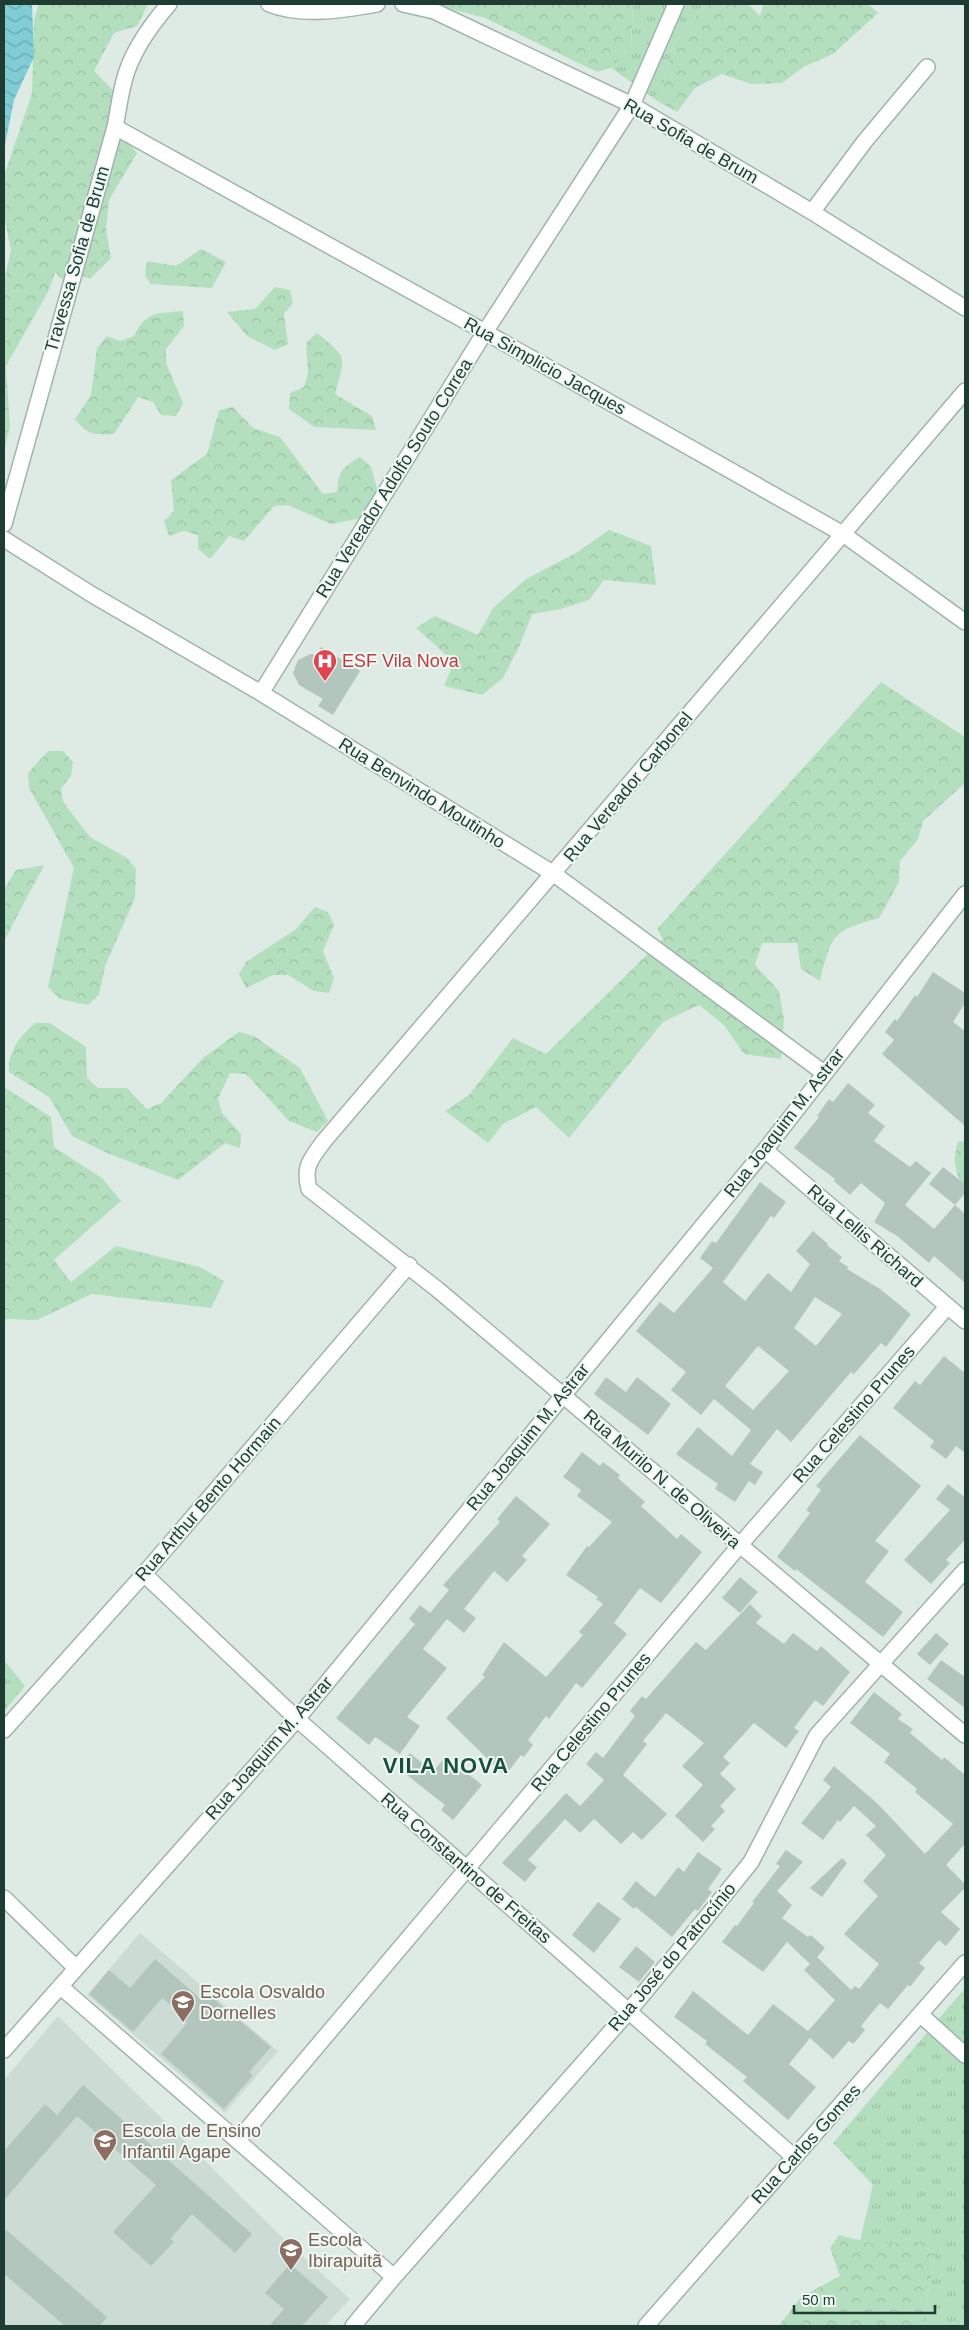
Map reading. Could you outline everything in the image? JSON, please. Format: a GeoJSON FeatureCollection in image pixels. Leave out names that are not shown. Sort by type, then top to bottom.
{"type":"FeatureCollection","features":[{"type":"Feature","properties":{"kind":"street","name":"Travessa Sofia de Brum"},"geometry":{"type":"LineString","coordinates":[[4,524],[115,127],[124,80],[149,27],[168,4]]}},
{"type":"Feature","properties":{"kind":"street"},"geometry":{"type":"LineString","coordinates":[[269,4],[278,7],[333,12],[378,4]]}},
{"type":"Feature","properties":{"kind":"street","name":"Rua Sofia de Brum"},"geometry":{"type":"LineString","coordinates":[[403,4],[434,11],[632,105],[812,212],[965,308]]}},
{"type":"Feature","properties":{"kind":"street","name":"Rua Vereador Adolfo Souto Correa"},"geometry":{"type":"LineString","coordinates":[[261,693],[485,332],[632,105],[676,4]]}},
{"type":"Feature","properties":{"kind":"street"},"geometry":{"type":"LineString","coordinates":[[812,212],[865,141],[927,67]]}},
{"type":"Feature","properties":{"kind":"street","name":"Rua Simplicio Jacques"},"geometry":{"type":"LineString","coordinates":[[115,127],[485,332],[843,534],[965,622]]}},
{"type":"Feature","properties":{"kind":"street","name":"Rua Vereador Carbonel"},"geometry":{"type":"LineString","coordinates":[[309,1189],[306,1177],[308,1163],[324,1141],[965,391]]}},
{"type":"Feature","properties":{"kind":"street","name":"Rua Benvindo Moutinho"},"geometry":{"type":"LineString","coordinates":[[4,539],[91,594],[261,693],[554,874],[824,1072]]}},
{"type":"Feature","properties":{"kind":"street","name":"Rua Joaquim M. Astrar"},"geometry":{"type":"LineString","coordinates":[[61,1987],[297,1719],[765,1150],[824,1072],[965,894]]}},
{"type":"Feature","properties":{"kind":"street","name":"Rua Lellis Richard"},"geometry":{"type":"LineString","coordinates":[[765,1150],[965,1321]]}},
{"type":"Feature","properties":{"kind":"street","name":"Rua Murilo N. de Oliveira"},"geometry":{"type":"LineString","coordinates":[[309,1189],[408,1265],[563,1394],[965,1735]]}},
{"type":"Feature","properties":{"kind":"street","name":"Rua Arthur Bento Hormain"},"geometry":{"type":"LineString","coordinates":[[4,1730],[144,1574],[408,1265]]}},
{"type":"Feature","properties":{"kind":"street","name":"Rua Celestino Prunes"},"geometry":{"type":"LineString","coordinates":[[238,2140],[740,1545],[947,1306]]}},
{"type":"Feature","properties":{"kind":"street","name":"Rua José do Patrocínio"},"geometry":{"type":"LineString","coordinates":[[353,2326],[629,2010],[751,1862],[817,1735],[965,1570]]}},
{"type":"Feature","properties":{"kind":"street","name":"Rua Constantino de Freitas"},"geometry":{"type":"LineString","coordinates":[[144,1574],[297,1719],[794,2157]]}},
{"type":"Feature","properties":{"kind":"street"},"geometry":{"type":"LineString","coordinates":[[4,1898],[76,1968]]}},
{"type":"Feature","properties":{"kind":"street","name":"Rua Carlos Gomes"},"geometry":{"type":"LineString","coordinates":[[646,2326],[965,1963]]}},
{"type":"Feature","properties":{"kind":"street"},"geometry":{"type":"LineString","coordinates":[[4,2050],[61,1987],[394,2277]]}},
{"type":"Feature","properties":{"kind":"street"},"geometry":{"type":"LineString","coordinates":[[921,2015],[965,2055]]}},
{"type":"Feature","properties":{"kind":"shaded area","name":"Escola Osvaldo Dornelles"},"geometry":{"type":"Polygon","coordinates":[[[140,1933],[278,2051],[225,2113],[87,1995],[140,1933]]]}},
{"type":"Feature","properties":{"kind":"shaded area","name":"Escola de Ensino Infantil Agape"},"geometry":{"type":"Polygon","coordinates":[[[58,2016],[288,2243],[350,2299],[325,2326],[4,2326],[4,2080],[58,2016]]]}},
{"type":"Feature","properties":{"kind":"green space"},"geometry":{"type":"Polygon","coordinates":[[[39,4],[148,4],[137,26],[114,33],[94,71],[127,104],[118,116],[117,130],[137,153],[109,200],[106,229],[111,258],[90,279],[76,273],[62,279],[55,272],[49,290],[6,366],[10,427],[4,451],[4,281],[11,250],[4,216],[4,176],[32,93],[34,19],[39,4]]]}},
{"type":"Feature","properties":{"kind":"green space"},"geometry":{"type":"Polygon","coordinates":[[[432,4],[633,4],[631,47],[611,68],[597,72],[485,18],[432,4]]]}},
{"type":"Feature","properties":{"kind":"green space"},"geometry":{"type":"Polygon","coordinates":[[[633,4],[706,4],[673,45],[659,102],[611,68],[631,47],[633,4]]]}},
{"type":"Feature","properties":{"kind":"green space"},"geometry":{"type":"Polygon","coordinates":[[[706,4],[748,4],[760,16],[763,4],[868,4],[878,13],[833,54],[805,66],[782,83],[751,84],[722,74],[695,88],[677,112],[659,102],[673,45],[706,4]]]}},
{"type":"Feature","properties":{"kind":"green space"},"geometry":{"type":"Polygon","coordinates":[[[201,249],[226,262],[212,288],[151,284],[145,276],[147,261],[176,266],[201,249]]]}},
{"type":"Feature","properties":{"kind":"green space"},"geometry":{"type":"Polygon","coordinates":[[[275,287],[290,290],[293,303],[284,314],[288,344],[275,350],[247,336],[227,312],[255,309],[275,287]]]}},
{"type":"Feature","properties":{"kind":"green space"},"geometry":{"type":"Polygon","coordinates":[[[183,311],[184,326],[166,349],[166,363],[183,403],[176,416],[161,415],[153,402],[138,397],[114,434],[96,434],[83,428],[75,419],[91,395],[97,348],[107,336],[120,341],[134,336],[148,317],[159,313],[183,311]]]}},
{"type":"Feature","properties":{"kind":"green space"},"geometry":{"type":"Polygon","coordinates":[[[317,333],[335,348],[342,359],[341,372],[335,394],[372,416],[376,430],[314,427],[289,409],[290,393],[304,387],[308,373],[306,343],[317,333]]]}},
{"type":"Feature","properties":{"kind":"green space"},"geometry":{"type":"Polygon","coordinates":[[[233,407],[253,428],[280,437],[323,494],[337,492],[338,480],[342,471],[360,457],[371,467],[379,495],[362,518],[331,524],[288,505],[274,506],[244,541],[229,536],[210,559],[198,549],[198,535],[184,531],[169,536],[164,521],[174,511],[171,480],[207,454],[219,410],[233,407]]]}},
{"type":"Feature","properties":{"kind":"green space"},"geometry":{"type":"Polygon","coordinates":[[[609,530],[651,546],[656,585],[604,580],[589,600],[561,609],[532,614],[519,647],[503,678],[482,695],[444,686],[454,662],[416,628],[435,616],[478,635],[493,608],[526,579],[576,553],[609,530]]]}},
{"type":"Feature","properties":{"kind":"green space"},"geometry":{"type":"Polygon","coordinates":[[[881,682],[965,737],[965,783],[923,821],[918,839],[900,861],[899,882],[879,918],[852,927],[836,937],[828,953],[820,981],[801,969],[797,943],[762,943],[755,965],[779,991],[784,1020],[781,1059],[744,1054],[724,1025],[699,1005],[663,1022],[569,1138],[536,1107],[503,1124],[488,1143],[445,1111],[469,1095],[513,1038],[546,1054],[663,939],[657,929],[881,682]]]}},
{"type":"Feature","properties":{"kind":"green space"},"geometry":{"type":"Polygon","coordinates":[[[48,751],[63,751],[73,762],[71,776],[61,788],[63,802],[90,837],[127,858],[136,869],[135,898],[105,966],[99,995],[88,1005],[60,999],[48,987],[74,868],[29,788],[28,773],[48,751]]]}},
{"type":"Feature","properties":{"kind":"green space"},"geometry":{"type":"Polygon","coordinates":[[[44,865],[4,941],[4,889],[16,870],[44,865]]]}},
{"type":"Feature","properties":{"kind":"green space"},"geometry":{"type":"Polygon","coordinates":[[[315,907],[328,912],[334,925],[323,951],[334,978],[329,993],[314,991],[288,975],[273,975],[246,988],[239,974],[246,962],[296,929],[315,907]]]}},
{"type":"Feature","properties":{"kind":"green space"},"geometry":{"type":"Polygon","coordinates":[[[35,1023],[50,1023],[86,1047],[87,1078],[98,1088],[127,1088],[147,1109],[161,1103],[203,1058],[239,1032],[254,1036],[300,1068],[328,1121],[317,1132],[289,1121],[246,1074],[230,1073],[218,1099],[222,1113],[241,1134],[240,1148],[225,1143],[178,1180],[107,1153],[72,1136],[49,1097],[9,1072],[10,1057],[16,1045],[35,1023]]]}},
{"type":"Feature","properties":{"kind":"green space"},"geometry":{"type":"Polygon","coordinates":[[[4,1087],[51,1117],[54,1147],[102,1178],[121,1201],[54,1260],[71,1282],[116,1246],[200,1267],[224,1281],[211,1308],[92,1294],[37,1320],[8,1319],[4,1321],[4,1087]]]}},
{"type":"Feature","properties":{"kind":"green space"},"geometry":{"type":"Polygon","coordinates":[[[965,1141],[965,1192],[957,1173],[955,1156],[958,1142],[965,1141]]]}},
{"type":"Feature","properties":{"kind":"green space"},"geometry":{"type":"Polygon","coordinates":[[[4,1660],[25,1686],[4,1711],[4,1660]]]}},
{"type":"Feature","properties":{"kind":"green space"},"geometry":{"type":"Polygon","coordinates":[[[965,1988],[965,2326],[922,2326],[935,2254],[912,2238],[882,2246],[860,2241],[873,2185],[833,2143],[965,1988]]]}},
{"type":"Feature","properties":{"kind":"green space"},"geometry":{"type":"Polygon","coordinates":[[[839,2235],[882,2246],[912,2238],[935,2254],[922,2326],[779,2326],[801,2297],[840,2276],[830,2248],[839,2235]]]}},
{"type":"Feature","properties":{"kind":"water"},"geometry":{"type":"Polygon","coordinates":[[[4,4],[32,4],[34,57],[14,100],[4,150],[4,4]]]}},
{"type":"Feature","properties":{"kind":"building","name":"ESF Vila Nova"},"geometry":{"type":"Polygon","coordinates":[[[321,647],[360,671],[333,715],[318,706],[323,699],[299,685],[293,673],[298,660],[310,654],[317,655],[321,647]]]}},
{"type":"Feature","properties":{"kind":"building"},"geometry":{"type":"Polygon","coordinates":[[[933,972],[965,993],[965,1003],[953,1022],[965,1031],[965,1126],[882,1054],[894,1040],[885,1032],[895,1019],[897,1021],[915,995],[917,997],[933,972]]]}},
{"type":"Feature","properties":{"kind":"building"},"geometry":{"type":"Polygon","coordinates":[[[848,1083],[875,1105],[868,1113],[885,1126],[874,1141],[910,1167],[916,1161],[931,1173],[905,1205],[934,1229],[955,1205],[965,1214],[965,1283],[934,1256],[929,1263],[897,1236],[874,1222],[885,1203],[861,1183],[850,1195],[834,1181],[835,1179],[794,1148],[819,1117],[817,1116],[829,1099],[833,1102],[848,1083]]]}},
{"type":"Feature","properties":{"kind":"building"},"geometry":{"type":"Polygon","coordinates":[[[943,1167],[965,1184],[965,1193],[955,1205],[929,1184],[943,1167]]]}},
{"type":"Feature","properties":{"kind":"building"},"geometry":{"type":"Polygon","coordinates":[[[760,1182],[786,1202],[774,1218],[771,1216],[723,1282],[745,1301],[768,1273],[791,1292],[810,1264],[796,1251],[813,1231],[842,1257],[839,1261],[848,1267],[847,1269],[880,1289],[911,1314],[886,1347],[881,1343],[854,1374],[851,1372],[791,1442],[777,1429],[750,1464],[763,1472],[755,1485],[749,1481],[735,1502],[715,1489],[718,1484],[676,1454],[698,1427],[732,1456],[751,1430],[714,1399],[701,1415],[671,1390],[686,1372],[636,1331],[660,1302],[674,1313],[713,1268],[700,1258],[712,1241],[716,1243],[760,1182]],[[815,1297],[794,1328],[816,1346],[842,1314],[815,1297]],[[758,1346],[725,1386],[753,1410],[789,1371],[758,1346]]]}},
{"type":"Feature","properties":{"kind":"building"},"geometry":{"type":"Polygon","coordinates":[[[944,1356],[965,1373],[965,1453],[956,1446],[946,1459],[930,1447],[934,1441],[893,1408],[915,1381],[920,1385],[944,1356]]]}},
{"type":"Feature","properties":{"kind":"building"},"geometry":{"type":"Polygon","coordinates":[[[606,1377],[626,1392],[637,1377],[671,1404],[648,1435],[594,1394],[606,1377]]]}},
{"type":"Feature","properties":{"kind":"building"},"geometry":{"type":"Polygon","coordinates":[[[860,1435],[921,1486],[875,1541],[889,1551],[865,1582],[903,1612],[883,1637],[796,1569],[795,1571],[777,1557],[810,1513],[806,1510],[821,1490],[816,1486],[860,1435]]]}},
{"type":"Feature","properties":{"kind":"building"},"geometry":{"type":"Polygon","coordinates":[[[582,1452],[600,1466],[603,1462],[620,1475],[618,1478],[645,1502],[641,1506],[677,1539],[681,1534],[702,1552],[661,1603],[640,1588],[614,1623],[627,1634],[582,1688],[576,1683],[549,1719],[546,1716],[528,1740],[533,1745],[524,1757],[521,1755],[505,1776],[446,1718],[485,1677],[482,1675],[504,1642],[546,1677],[583,1635],[579,1632],[603,1604],[596,1599],[598,1597],[566,1575],[587,1546],[589,1547],[612,1522],[577,1496],[581,1490],[563,1477],[582,1452]]]}},
{"type":"Feature","properties":{"kind":"building"},"geometry":{"type":"Polygon","coordinates":[[[948,1484],[963,1496],[965,1495],[965,1540],[946,1560],[950,1563],[931,1584],[904,1560],[950,1510],[936,1499],[948,1484]]]}},
{"type":"Feature","properties":{"kind":"building"},"geometry":{"type":"Polygon","coordinates":[[[516,1496],[550,1524],[522,1556],[527,1560],[507,1582],[494,1571],[464,1609],[476,1618],[464,1633],[447,1619],[423,1649],[447,1668],[407,1717],[420,1726],[400,1754],[375,1737],[369,1745],[336,1718],[415,1624],[409,1619],[420,1605],[430,1613],[449,1590],[443,1585],[500,1522],[497,1519],[516,1496]]]}},
{"type":"Feature","properties":{"kind":"building"},"geometry":{"type":"Polygon","coordinates":[[[740,1577],[758,1592],[740,1613],[722,1598],[740,1577]]]}},
{"type":"Feature","properties":{"kind":"building"},"geometry":{"type":"Polygon","coordinates":[[[750,1604],[762,1616],[756,1623],[784,1644],[793,1633],[817,1651],[821,1646],[850,1672],[823,1706],[815,1700],[794,1728],[799,1731],[786,1748],[754,1723],[723,1757],[730,1763],[720,1774],[736,1789],[720,1806],[725,1811],[711,1826],[715,1829],[703,1842],[675,1816],[703,1785],[682,1766],[704,1743],[666,1713],[643,1741],[647,1744],[623,1775],[667,1814],[642,1840],[633,1832],[621,1844],[594,1819],[580,1833],[565,1819],[528,1860],[537,1867],[525,1882],[502,1863],[566,1793],[580,1806],[604,1780],[586,1764],[596,1752],[603,1758],[635,1716],[630,1711],[642,1696],[646,1699],[696,1642],[706,1650],[750,1604]]]}},
{"type":"Feature","properties":{"kind":"building"},"geometry":{"type":"Polygon","coordinates":[[[936,1633],[949,1644],[930,1665],[917,1654],[936,1633]]]}},
{"type":"Feature","properties":{"kind":"building"},"geometry":{"type":"Polygon","coordinates":[[[941,1660],[965,1677],[965,1708],[927,1679],[941,1660]]]}},
{"type":"Feature","properties":{"kind":"building"},"geometry":{"type":"Polygon","coordinates":[[[874,1692],[902,1714],[898,1719],[913,1729],[910,1733],[942,1760],[944,1757],[965,1775],[965,1844],[946,1865],[965,1884],[965,1888],[941,1912],[960,1929],[946,1946],[939,1940],[919,1963],[925,1968],[910,1987],[908,1985],[888,2009],[880,2003],[861,2026],[865,2030],[853,2044],[849,2041],[833,2059],[810,2038],[789,2064],[816,2087],[788,2120],[743,2081],[747,2077],[705,2044],[707,2041],[674,2017],[693,1991],[748,2035],[773,2004],[808,2031],[835,2000],[804,1970],[810,1964],[787,1942],[763,1972],[722,1942],[735,1925],[737,1926],[754,1903],[752,1902],[780,1866],[776,1864],[786,1850],[803,1862],[777,1891],[792,1905],[782,1918],[808,1937],[811,1935],[825,1948],[817,1957],[851,1990],[855,1986],[859,1989],[879,1964],[844,1934],[878,1896],[863,1881],[886,1855],[866,1835],[876,1826],[854,1806],[840,1822],[838,1820],[823,1840],[801,1823],[831,1787],[823,1780],[834,1766],[879,1805],[925,1854],[953,1824],[915,1792],[917,1789],[884,1762],[890,1754],[850,1723],[874,1692]]]}},
{"type":"Feature","properties":{"kind":"building"},"geometry":{"type":"Polygon","coordinates":[[[410,1753],[433,1772],[446,1756],[482,1785],[453,1820],[441,1810],[445,1805],[398,1768],[410,1753]]]}},
{"type":"Feature","properties":{"kind":"building"},"geometry":{"type":"Polygon","coordinates":[[[698,1852],[722,1869],[708,1889],[712,1892],[698,1911],[695,1909],[672,1937],[636,1907],[634,1909],[622,1899],[636,1881],[655,1897],[678,1867],[684,1872],[698,1852]]]}},
{"type":"Feature","properties":{"kind":"building"},"geometry":{"type":"Polygon","coordinates":[[[842,1858],[847,1863],[822,1897],[810,1888],[842,1858]]]}},
{"type":"Feature","properties":{"kind":"building"},"geometry":{"type":"Polygon","coordinates":[[[598,1902],[621,1919],[594,1953],[572,1935],[598,1902]]]}},
{"type":"Feature","properties":{"kind":"building"},"geometry":{"type":"Polygon","coordinates":[[[636,1946],[655,1962],[639,1982],[619,1967],[636,1946]]]}},
{"type":"Feature","properties":{"kind":"building","name":"Escola Osvaldo Dornelles"},"geometry":{"type":"Polygon","coordinates":[[[155,1959],[202,2000],[208,1994],[271,2047],[249,2072],[253,2075],[224,2109],[161,2054],[187,2023],[184,2021],[187,2018],[162,1998],[133,2032],[89,1994],[109,1970],[130,1988],[155,1959]]]}},
{"type":"Feature","properties":{"kind":"building"},"geometry":{"type":"Polygon","coordinates":[[[83,2085],[252,2234],[235,2253],[192,2214],[170,2239],[174,2242],[151,2266],[113,2232],[156,2185],[77,2116],[4,2200],[4,2151],[45,2104],[57,2115],[83,2085]]]}},
{"type":"Feature","properties":{"kind":"building"},"geometry":{"type":"Polygon","coordinates":[[[4,2228],[107,2317],[100,2326],[65,2326],[4,2274],[4,2228]]]}},
{"type":"Feature","properties":{"kind":"building"},"geometry":{"type":"Polygon","coordinates":[[[290,2264],[328,2297],[302,2326],[269,2326],[284,2309],[265,2293],[290,2264]]]}},
{"type":"Feature","properties":{"kind":"place","name":"ESF Vila Nova"},"geometry":{"type":"Point","coordinates":[325,682]}},
{"type":"Feature","properties":{"kind":"place","name":"Escola Osvaldo Dornelles"},"geometry":{"type":"Point","coordinates":[183,2023]}},
{"type":"Feature","properties":{"kind":"place","name":"Escola de Ensino Infantil Agape"},"geometry":{"type":"Point","coordinates":[105,2162]}},
{"type":"Feature","properties":{"kind":"place","name":"Escola Ibirapuitã"},"geometry":{"type":"Point","coordinates":[291,2271]}},
{"type":"Feature","properties":{"kind":"district","name":"VILA NOVA"},"geometry":{"type":"Point","coordinates":[446,1765]}}]}
